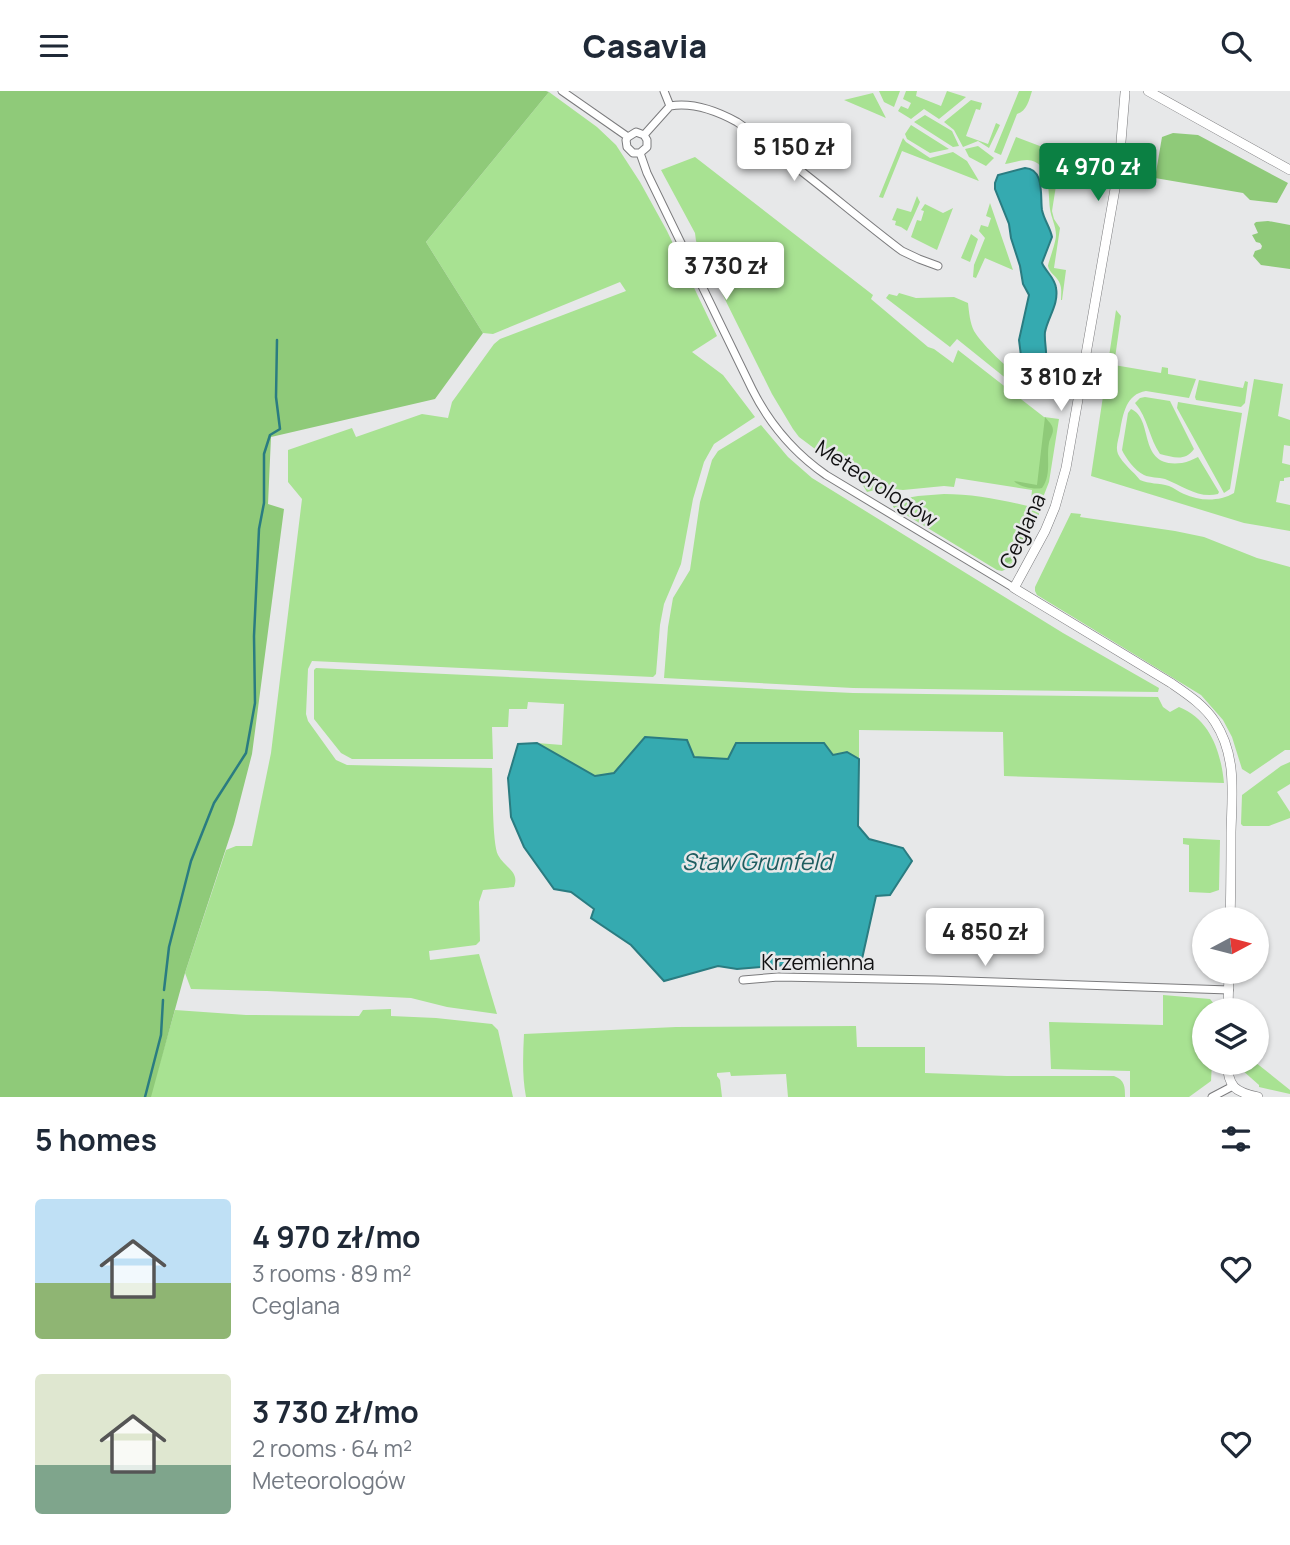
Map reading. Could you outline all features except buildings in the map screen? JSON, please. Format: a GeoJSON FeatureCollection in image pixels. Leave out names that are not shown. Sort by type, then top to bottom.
{"type":"FeatureCollection","features":[{"type":"Feature","properties":{"kind":"street","name":"Meteorologów"},"geometry":{"type":"LineString","coordinates":[[562,91],[628,137],[627,148],[633,153],[640,153],[647,173],[752,389],[766,416],[783,438],[826,475],[1014,588]]}},
{"type":"Feature","properties":{"kind":"street"},"geometry":{"type":"LineString","coordinates":[[664,91],[670,106]]}},
{"type":"Feature","properties":{"kind":"street"},"geometry":{"type":"LineString","coordinates":[[1148,91],[1290,170]]}},
{"type":"Feature","properties":{"kind":"street","name":"Ceglana"},"geometry":{"type":"LineString","coordinates":[[1127,92],[1119,166],[1066,468],[1045,531],[1014,588],[1171,683],[1199,703],[1215,722],[1230,756],[1232,773],[1230,907]]}},
{"type":"Feature","properties":{"kind":"street"},"geometry":{"type":"LineString","coordinates":[[644,135],[670,106],[684,104],[718,113],[736,122],[786,158],[901,251],[938,266]]}},
{"type":"Feature","properties":{"kind":"street"},"geometry":{"type":"LineString","coordinates":[[628,137],[636,132],[644,135],[646,146],[640,153]]}},
{"type":"Feature","properties":{"kind":"street","name":"Krzemienna"},"geometry":{"type":"LineString","coordinates":[[743,980],[778,977],[1228,990]]}},
{"type":"Feature","properties":{"kind":"street"},"geometry":{"type":"LineString","coordinates":[[1228,984],[1228,998]]}},
{"type":"Feature","properties":{"kind":"street"},"geometry":{"type":"LineString","coordinates":[[1228,1075],[1233,1086],[1245,1094],[1258,1097]]}},
{"type":"Feature","properties":{"kind":"street"},"geometry":{"type":"LineString","coordinates":[[1212,1097],[1233,1086]]}},
{"type":"Feature","properties":{"kind":"green space"},"geometry":{"type":"Polygon","coordinates":[[[0,91],[549,92],[426,242],[483,333],[435,399],[271,437],[268,504],[284,509],[252,754],[234,824],[185,973],[151,1097],[0,1097],[0,91]]]}},
{"type":"Feature","properties":{"kind":"green space"},"geometry":{"type":"Polygon","coordinates":[[[879,91],[900,91],[894,107],[884,102],[879,91]]]}},
{"type":"Feature","properties":{"kind":"green space"},"geometry":{"type":"Polygon","coordinates":[[[906,91],[917,91],[916,96],[941,106],[947,91],[966,97],[939,119],[924,109],[911,119],[898,111],[901,106],[908,109],[911,103],[903,99],[906,91]]]}},
{"type":"Feature","properties":{"kind":"green space"},"geometry":{"type":"Polygon","coordinates":[[[1019,91],[1032,91],[1025,108],[1017,114],[1001,155],[994,152],[1019,91]]]}},
{"type":"Feature","properties":{"kind":"green space"},"geometry":{"type":"Polygon","coordinates":[[[549,92],[597,127],[616,145],[640,182],[667,231],[717,336],[692,352],[723,375],[755,417],[714,444],[704,462],[693,499],[681,564],[664,604],[656,674],[653,677],[312,661],[308,669],[306,714],[308,721],[336,760],[347,765],[492,768],[496,849],[515,877],[514,887],[483,890],[479,902],[480,941],[476,945],[429,951],[430,960],[479,954],[497,1014],[447,1007],[411,998],[191,989],[185,973],[226,850],[236,846],[252,846],[271,753],[302,499],[288,482],[288,450],[352,428],[356,437],[422,414],[448,418],[452,402],[500,339],[626,291],[620,282],[493,334],[483,333],[426,242],[549,92]]]}},
{"type":"Feature","properties":{"kind":"green space"},"geometry":{"type":"Polygon","coordinates":[[[873,93],[886,118],[844,100],[873,93]]]}},
{"type":"Feature","properties":{"kind":"green space"},"geometry":{"type":"Polygon","coordinates":[[[971,100],[982,103],[980,110],[976,109],[966,136],[988,144],[996,123],[1000,125],[989,148],[978,141],[963,147],[954,130],[944,122],[971,100]]]}},
{"type":"Feature","properties":{"kind":"green space"},"geometry":{"type":"Polygon","coordinates":[[[925,115],[952,131],[959,146],[953,147],[914,122],[925,115]]]}},
{"type":"Feature","properties":{"kind":"green space"},"geometry":{"type":"Polygon","coordinates":[[[911,125],[949,149],[930,153],[907,139],[905,134],[911,125]]]}},
{"type":"Feature","properties":{"kind":"green space"},"geometry":{"type":"Polygon","coordinates":[[[1173,133],[1198,135],[1288,183],[1277,203],[1250,200],[1243,193],[1155,178],[1162,137],[1173,133]]]}},
{"type":"Feature","properties":{"kind":"green space"},"geometry":{"type":"Polygon","coordinates":[[[1016,137],[1061,154],[1052,211],[1060,228],[1054,268],[1066,270],[1062,300],[1060,284],[1048,266],[1056,235],[1050,209],[1047,179],[1044,171],[1035,162],[1024,160],[1005,164],[1016,137]]]}},
{"type":"Feature","properties":{"kind":"green space"},"geometry":{"type":"Polygon","coordinates":[[[903,138],[930,158],[953,152],[967,161],[979,181],[902,151],[883,198],[879,197],[903,138]]]}},
{"type":"Feature","properties":{"kind":"green space"},"geometry":{"type":"Polygon","coordinates":[[[978,146],[994,158],[986,166],[969,157],[965,149],[978,146]]]}},
{"type":"Feature","properties":{"kind":"green space"},"geometry":{"type":"Polygon","coordinates":[[[695,157],[873,295],[871,299],[928,347],[953,363],[958,350],[1044,417],[1059,419],[1049,482],[1042,500],[1031,500],[1032,490],[956,478],[954,487],[903,490],[883,488],[867,492],[862,484],[799,437],[772,394],[696,241],[695,233],[661,170],[695,157]]]}},
{"type":"Feature","properties":{"kind":"green space"},"geometry":{"type":"Polygon","coordinates":[[[917,196],[920,202],[907,231],[895,225],[896,221],[892,220],[897,208],[911,212],[917,196]]]}},
{"type":"Feature","properties":{"kind":"green space"},"geometry":{"type":"Polygon","coordinates":[[[990,203],[1013,270],[985,258],[976,278],[973,277],[974,265],[985,238],[979,231],[981,225],[988,227],[991,218],[986,216],[990,203]]]}},
{"type":"Feature","properties":{"kind":"green space"},"geometry":{"type":"Polygon","coordinates":[[[925,204],[943,213],[953,208],[937,250],[911,237],[917,220],[921,221],[924,211],[921,210],[925,204]]]}},
{"type":"Feature","properties":{"kind":"green space"},"geometry":{"type":"Polygon","coordinates":[[[1268,221],[1290,225],[1290,269],[1261,265],[1253,256],[1262,246],[1252,235],[1258,233],[1254,224],[1268,221]]]}},
{"type":"Feature","properties":{"kind":"green space"},"geometry":{"type":"Polygon","coordinates":[[[971,234],[978,239],[970,262],[961,258],[971,234]]]}},
{"type":"Feature","properties":{"kind":"green space"},"geometry":{"type":"Polygon","coordinates":[[[899,293],[916,298],[954,297],[968,303],[974,331],[1015,373],[1016,382],[1013,384],[957,339],[950,347],[886,298],[889,294],[897,296],[899,293]]]}},
{"type":"Feature","properties":{"kind":"green space"},"geometry":{"type":"Polygon","coordinates":[[[1116,310],[1121,316],[1114,365],[1161,373],[1162,367],[1168,368],[1168,374],[1196,379],[1189,398],[1146,391],[1130,400],[1124,412],[1117,445],[1122,461],[1143,481],[1169,486],[1196,498],[1216,499],[1228,496],[1234,493],[1254,379],[1283,384],[1278,416],[1290,420],[1290,446],[1284,445],[1282,463],[1290,465],[1290,477],[1280,481],[1276,502],[1290,505],[1290,531],[1244,523],[1091,476],[1116,310]]]}},
{"type":"Feature","properties":{"kind":"green space"},"geometry":{"type":"Polygon","coordinates":[[[1199,380],[1243,388],[1245,381],[1248,382],[1245,403],[1241,407],[1196,400],[1199,380]]]}},
{"type":"Feature","properties":{"kind":"green space"},"geometry":{"type":"Polygon","coordinates":[[[1145,397],[1170,401],[1194,449],[1187,456],[1160,454],[1135,403],[1145,397]]]}},
{"type":"Feature","properties":{"kind":"green space"},"geometry":{"type":"Polygon","coordinates":[[[1178,402],[1242,413],[1230,489],[1224,493],[1177,408],[1178,402]]]}},
{"type":"Feature","properties":{"kind":"green space"},"geometry":{"type":"Polygon","coordinates":[[[1131,409],[1143,423],[1148,442],[1158,459],[1168,463],[1182,463],[1198,457],[1218,494],[1204,495],[1165,479],[1144,475],[1134,467],[1122,450],[1131,409]]]}},
{"type":"Feature","properties":{"kind":"green space"},"geometry":{"type":"Polygon","coordinates":[[[1045,417],[1053,430],[1048,449],[1047,477],[1042,488],[1035,489],[1014,481],[1037,485],[1045,417]]]}},
{"type":"Feature","properties":{"kind":"green space"},"geometry":{"type":"Polygon","coordinates":[[[761,425],[788,457],[812,478],[1063,633],[1159,688],[1158,692],[853,688],[664,678],[673,598],[690,570],[700,502],[712,460],[718,451],[761,425]]]}},
{"type":"Feature","properties":{"kind":"green space"},"geometry":{"type":"Polygon","coordinates":[[[944,494],[968,495],[1039,509],[1039,518],[1011,567],[997,570],[893,507],[895,500],[944,494]]]}},
{"type":"Feature","properties":{"kind":"green space"},"geometry":{"type":"Polygon","coordinates":[[[1031,512],[1033,524],[1011,561],[1002,562],[1031,512]]]}},
{"type":"Feature","properties":{"kind":"green space"},"geometry":{"type":"Polygon","coordinates":[[[1071,513],[1081,514],[1080,517],[1204,537],[1257,558],[1290,567],[1290,750],[1285,750],[1250,774],[1242,769],[1232,737],[1223,720],[1201,695],[1037,595],[1035,587],[1071,513]]]}},
{"type":"Feature","properties":{"kind":"green space"},"geometry":{"type":"Polygon","coordinates":[[[316,668],[853,693],[1158,697],[1163,707],[1170,712],[1179,707],[1190,712],[1206,728],[1217,748],[1224,783],[1004,776],[1003,732],[859,730],[859,759],[847,752],[833,755],[824,743],[736,743],[728,760],[694,757],[687,740],[645,737],[614,773],[595,776],[537,743],[562,745],[564,704],[528,702],[527,709],[509,709],[508,727],[492,727],[493,759],[352,759],[341,753],[314,719],[316,668]]]}},
{"type":"Feature","properties":{"kind":"green space"},"geometry":{"type":"Polygon","coordinates":[[[1290,762],[1290,784],[1277,792],[1290,812],[1290,818],[1269,826],[1243,826],[1242,795],[1290,762]]]}},
{"type":"Feature","properties":{"kind":"green space"},"geometry":{"type":"Polygon","coordinates":[[[1183,838],[1220,840],[1219,890],[1210,893],[1189,892],[1189,845],[1183,844],[1183,838]]]}},
{"type":"Feature","properties":{"kind":"green space"},"geometry":{"type":"Polygon","coordinates":[[[1163,995],[1198,998],[1192,998],[1192,1075],[1211,1075],[1211,1081],[1189,1097],[1130,1097],[1130,1071],[1051,1069],[1049,1022],[1163,1025],[1163,995]]]}},
{"type":"Feature","properties":{"kind":"green space"},"geometry":{"type":"Polygon","coordinates":[[[391,1009],[391,1016],[492,1024],[498,1030],[513,1097],[150,1097],[175,1010],[246,1015],[359,1016],[363,1010],[391,1009]]]}},
{"type":"Feature","properties":{"kind":"green space"},"geometry":{"type":"Polygon","coordinates":[[[856,1026],[857,1047],[925,1047],[925,1073],[1114,1076],[1124,1084],[1125,1097],[788,1097],[786,1074],[731,1076],[730,1072],[717,1073],[722,1097],[526,1097],[523,1073],[524,1034],[676,1027],[856,1026]]]}},
{"type":"Feature","properties":{"kind":"green space"},"geometry":{"type":"Polygon","coordinates":[[[1269,1073],[1290,1090],[1290,1094],[1259,1087],[1248,1075],[1269,1073]]]}},
{"type":"Feature","properties":{"kind":"water"},"geometry":{"type":"Polygon","coordinates":[[[1025,168],[1036,173],[1039,178],[1042,210],[1052,237],[1042,263],[1054,281],[1057,294],[1045,332],[1046,360],[1038,364],[1033,373],[1026,370],[1022,364],[1019,340],[1029,295],[1023,284],[1009,224],[995,189],[998,175],[1025,168]]]}},
{"type":"Feature","properties":{"kind":"water","name":"Staw Grunfeld"},"geometry":{"type":"Polygon","coordinates":[[[645,737],[687,740],[694,757],[728,759],[736,743],[824,743],[833,755],[847,752],[859,759],[858,826],[869,839],[903,848],[912,861],[890,895],[876,896],[862,959],[737,969],[718,966],[664,981],[631,945],[591,918],[594,909],[571,892],[554,889],[524,847],[511,817],[508,778],[518,744],[537,743],[595,776],[614,773],[645,737]]]}},
{"type":"Feature","properties":{"kind":"waterway"},"geometry":{"type":"LineString","coordinates":[[164,990],[169,947],[191,861],[214,803],[246,753],[255,703],[254,636],[259,529],[264,503],[264,454],[270,435],[280,429],[276,397],[277,340]]}},
{"type":"Feature","properties":{"kind":"waterway"},"geometry":{"type":"LineString","coordinates":[[145,1097],[161,1035],[163,1000]]}}]}
